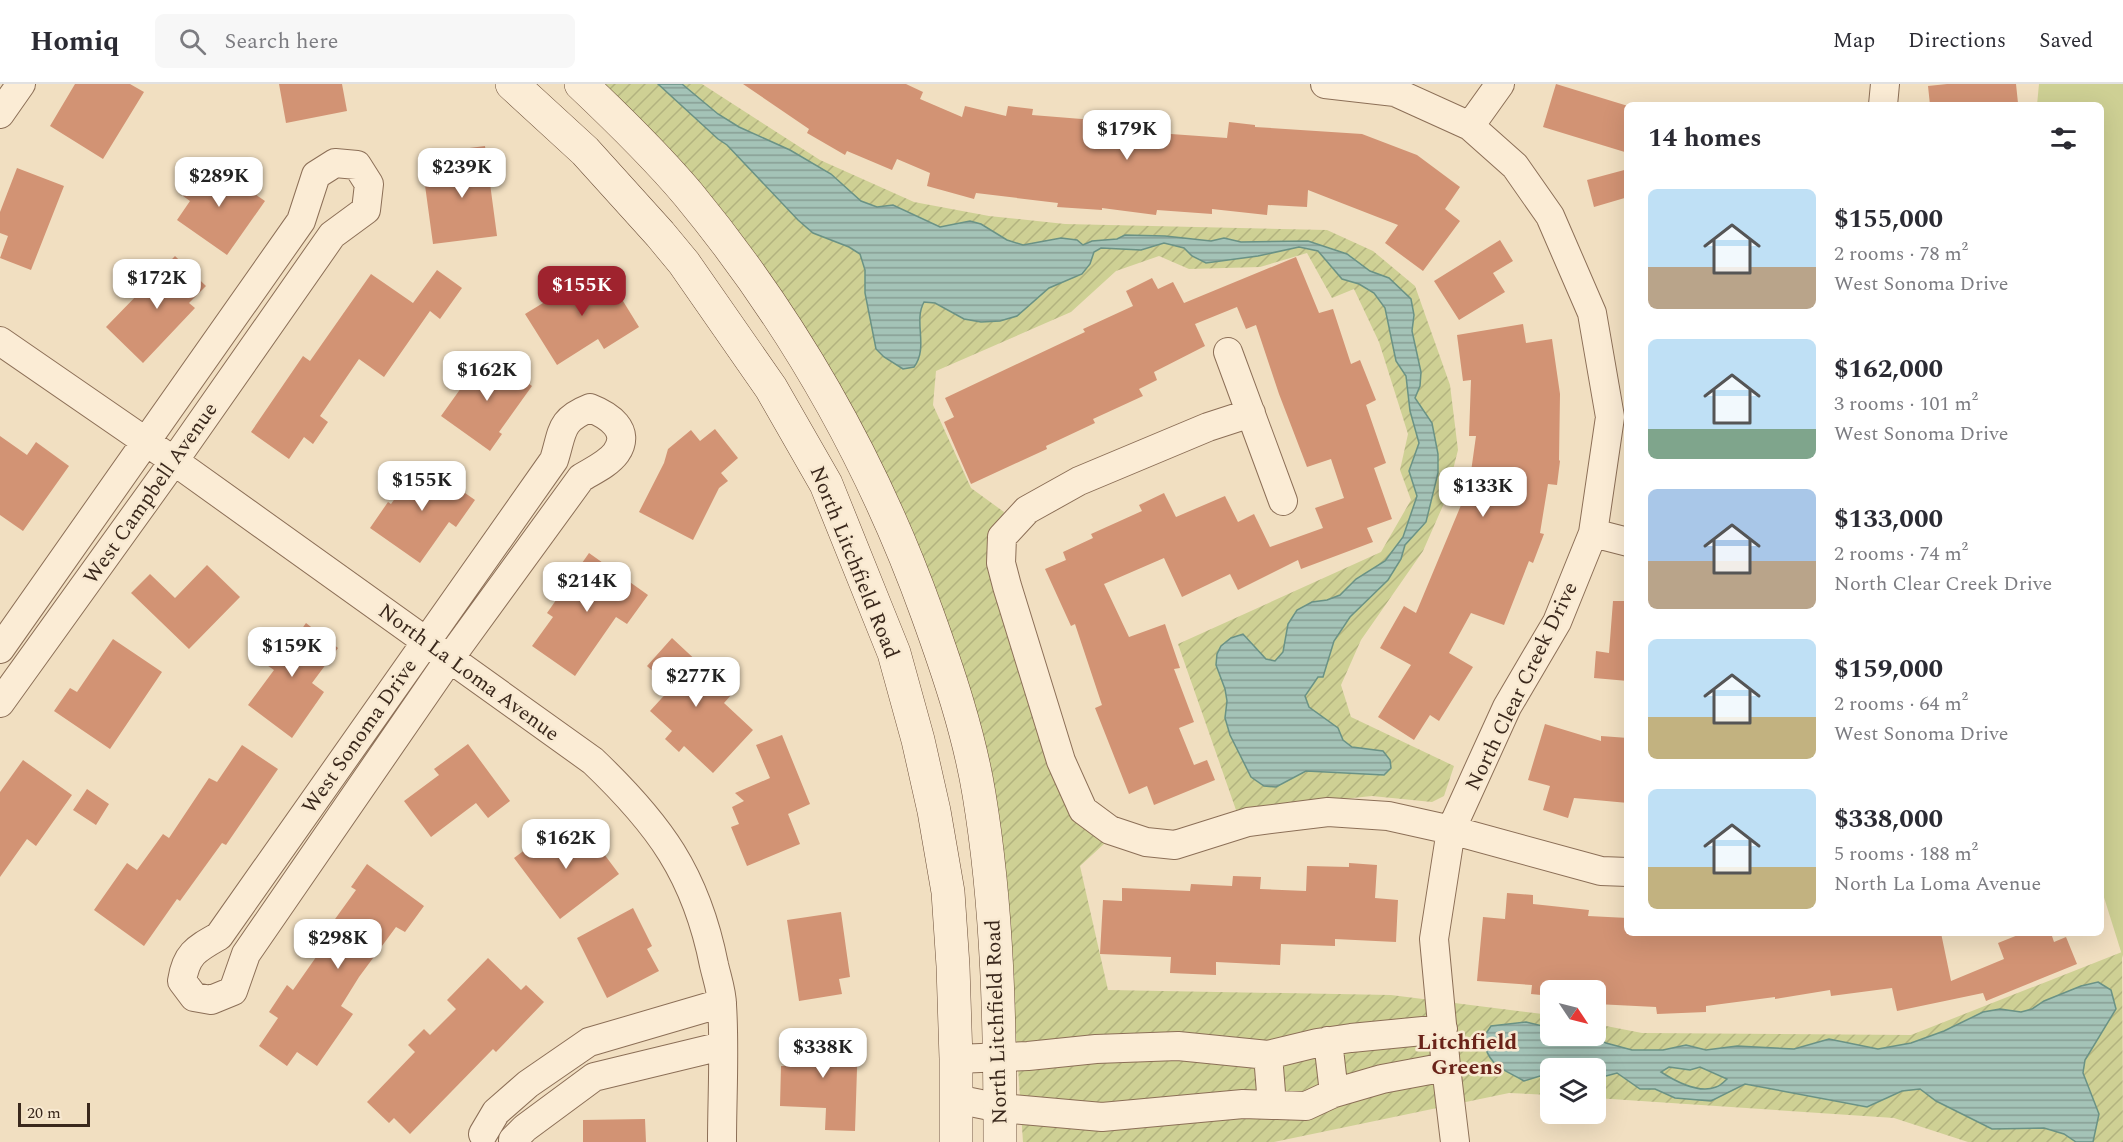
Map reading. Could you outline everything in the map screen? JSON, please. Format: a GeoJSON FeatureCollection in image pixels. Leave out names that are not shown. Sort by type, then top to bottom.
{"type":"FeatureCollection","features":[{"type":"Feature","properties":{"kind":"main road","name":"North Litchfield Road"},"geometry":{"type":"LineString","coordinates":[[512,84],[585,151],[684,263],[771,388],[826,484],[894,653],[918,740],[934,811],[948,892],[953,966],[956,1142]]}},
{"type":"Feature","properties":{"kind":"main road","name":"North Litchfield Road"},"geometry":{"type":"LineString","coordinates":[[581,84],[644,145],[687,194],[764,293],[823,386],[868,470],[891,519],[940,649],[969,746],[979,794],[995,927],[1000,1142]]}},
{"type":"Feature","properties":{"kind":"street"},"geometry":{"type":"LineString","coordinates":[[0,114],[21,84]]}},
{"type":"Feature","properties":{"kind":"street","name":"North Clear Creek Drive"},"geometry":{"type":"LineString","coordinates":[[1325,84],[1395,92],[1470,126],[1515,166],[1550,216],[1592,313],[1610,417],[1593,533],[1557,622],[1507,707],[1451,830],[1434,939],[1455,1142]]}},
{"type":"Feature","properties":{"kind":"street"},"geometry":{"type":"LineString","coordinates":[[1470,126],[1500,84]]}},
{"type":"Feature","properties":{"kind":"street"},"geometry":{"type":"LineString","coordinates":[[1883,102],[1885,84]]}},
{"type":"Feature","properties":{"kind":"street","name":"West Campbell Avenue"},"geometry":{"type":"LineString","coordinates":[[0,703],[26,668],[174,461],[332,235],[366,210],[369,184],[357,165],[335,163],[316,175],[301,221],[0,649],[26,668]]}},
{"type":"Feature","properties":{"kind":"street"},"geometry":{"type":"LineString","coordinates":[[246,299],[274,318]]}},
{"type":"Feature","properties":{"kind":"street","name":"North La Loma Avenue"},"geometry":{"type":"LineString","coordinates":[[0,341],[174,461],[593,761],[630,796],[660,834],[689,883],[707,930],[722,1004],[722,1142]]}},
{"type":"Feature","properties":{"kind":"street"},"geometry":{"type":"LineString","coordinates":[[1228,352],[1283,501]]}},
{"type":"Feature","properties":{"kind":"street","name":"West Sonoma Drive"},"geometry":{"type":"LineString","coordinates":[[590,408],[612,418],[619,429],[621,438],[616,453],[581,478],[450,658],[246,954],[233,992],[211,1000],[194,997],[182,981],[185,962],[202,946],[219,936],[523,503],[554,460],[565,422],[590,408]]}},
{"type":"Feature","properties":{"kind":"street"},"geometry":{"type":"LineString","coordinates":[[1251,413],[1208,428],[1079,481],[1027,510],[1002,537],[1000,564],[1061,761],[1083,810],[1110,830],[1146,842],[1175,845],[1248,822],[1328,812],[1388,816],[1451,830],[1601,871],[1624,872]]}},
{"type":"Feature","properties":{"kind":"street"},"geometry":{"type":"LineString","coordinates":[[523,503],[550,522]]}},
{"type":"Feature","properties":{"kind":"street"},"geometry":{"type":"LineString","coordinates":[[1593,533],[1624,541]]}},
{"type":"Feature","properties":{"kind":"street","name":"West Sonoma Drive"},"geometry":{"type":"LineString","coordinates":[[298,823],[325,840]]}},
{"type":"Feature","properties":{"kind":"street"},"geometry":{"type":"LineString","coordinates":[[476,1138],[496,1112],[528,1084],[589,1042],[722,1004]]}},
{"type":"Feature","properties":{"kind":"street"},"geometry":{"type":"LineString","coordinates":[[956,1059],[1178,1046],[1268,1055],[1328,1041],[1443,1029]]}},
{"type":"Feature","properties":{"kind":"street"},"geometry":{"type":"LineString","coordinates":[[1328,1041],[1334,1093]]}},
{"type":"Feature","properties":{"kind":"street"},"geometry":{"type":"LineString","coordinates":[[476,1138],[493,1133],[504,1135],[514,1141],[525,1128],[549,1108],[594,1077],[722,1046]]}},
{"type":"Feature","properties":{"kind":"street"},"geometry":{"type":"LineString","coordinates":[[579,1048],[594,1077]]}},
{"type":"Feature","properties":{"kind":"street"},"geometry":{"type":"LineString","coordinates":[[1268,1055],[1272,1105]]}},
{"type":"Feature","properties":{"kind":"street"},"geometry":{"type":"LineString","coordinates":[[956,1099],[1000,1108],[1102,1117],[1243,1104],[1306,1106],[1334,1093],[1382,1079],[1446,1067]]}},
{"type":"Feature","properties":{"kind":"green space"},"geometry":{"type":"Polygon","coordinates":[[[600,84],[702,84],[820,160],[914,202],[989,216],[1065,224],[1327,230],[1373,251],[1415,286],[1450,385],[1458,450],[1445,501],[1423,551],[1361,640],[1341,685],[1351,717],[1454,766],[1444,796],[1432,802],[1372,796],[1236,810],[1178,644],[1381,552],[1411,500],[1400,470],[1408,434],[1379,342],[1354,289],[1332,298],[1307,253],[1260,267],[1189,269],[1159,256],[1116,271],[1071,312],[936,371],[933,405],[971,488],[1004,512],[994,540],[991,570],[1000,613],[1065,804],[1105,843],[1080,866],[1108,990],[1391,995],[1540,1014],[1540,1046],[1606,1046],[1606,1026],[1642,1033],[1911,1035],[2122,952],[2123,1142],[1968,1142],[1894,1118],[1606,1099],[1606,1058],[1540,1058],[1540,1094],[1509,1093],[1274,1142],[1023,1142],[1011,963],[921,552],[600,84]]]}},
{"type":"Feature","properties":{"kind":"green space"},"geometry":{"type":"Polygon","coordinates":[[[2039,84],[2123,84],[2123,958],[2104,897],[2104,102],[2037,102],[2039,84]]]}},
{"type":"Feature","properties":{"kind":"shaded area"},"geometry":{"type":"Polygon","coordinates":[[[658,84],[682,84],[718,114],[739,127],[790,150],[831,174],[861,201],[877,207],[893,205],[940,227],[970,221],[981,224],[1007,240],[1023,245],[1061,238],[1077,240],[1083,245],[1092,241],[1117,239],[1125,235],[1211,241],[1224,238],[1241,242],[1308,241],[1347,254],[1370,271],[1389,278],[1411,299],[1414,315],[1412,331],[1421,372],[1420,386],[1415,398],[1432,423],[1438,454],[1438,473],[1426,522],[1405,545],[1401,559],[1388,580],[1350,617],[1334,641],[1323,677],[1318,677],[1305,696],[1309,707],[1338,728],[1343,740],[1352,747],[1383,751],[1390,760],[1391,768],[1384,775],[1306,771],[1276,787],[1264,786],[1251,777],[1230,735],[1225,718],[1227,701],[1225,689],[1216,665],[1217,654],[1221,646],[1231,638],[1243,634],[1266,659],[1275,661],[1283,652],[1288,624],[1297,610],[1312,602],[1340,595],[1356,579],[1385,561],[1403,537],[1417,496],[1409,471],[1419,443],[1410,411],[1406,376],[1396,361],[1385,308],[1374,293],[1359,284],[1342,279],[1318,251],[1299,247],[1258,256],[1206,263],[1192,256],[1184,248],[1164,243],[1141,250],[1101,248],[1094,252],[1090,264],[1082,274],[1049,288],[1017,316],[1000,321],[981,322],[964,319],[935,303],[924,302],[920,318],[921,343],[918,359],[914,367],[903,369],[876,349],[865,293],[865,270],[860,254],[849,247],[813,233],[727,145],[658,84]]]}},
{"type":"Feature","properties":{"kind":"shaded area"},"geometry":{"type":"Polygon","coordinates":[[[2098,982],[2111,990],[2116,1009],[2085,1060],[2083,1073],[2099,1114],[2093,1142],[2076,1142],[2064,1134],[2044,1128],[1992,1129],[1936,1101],[1920,1089],[1902,1091],[1867,1107],[1745,1084],[1711,1101],[1675,1098],[1655,1089],[1640,1089],[1617,1073],[1606,1076],[1606,1058],[1540,1058],[1540,1076],[1524,1081],[1502,1069],[1492,1060],[1488,1055],[1483,1038],[1491,1026],[1526,1022],[1540,1025],[1540,1046],[1606,1046],[1606,1043],[1632,1050],[1663,1050],[1686,1045],[1706,1050],[1737,1046],[1794,1049],[1829,1039],[1878,1049],[1911,1043],[1944,1031],[1983,1012],[2000,1009],[2021,1012],[2032,1009],[2044,1001],[2081,986],[2098,982]],[[1669,1067],[1661,1072],[1680,1083],[1702,1089],[1722,1084],[1727,1079],[1700,1067],[1690,1070],[1669,1067]]]}},
{"type":"Feature","properties":{"kind":"building"},"geometry":{"type":"Polygon","coordinates":[[[75,84],[130,84],[144,92],[103,159],[50,126],[75,84]]]}},
{"type":"Feature","properties":{"kind":"building"},"geometry":{"type":"Polygon","coordinates":[[[279,84],[342,84],[347,111],[286,123],[279,84]]]}},
{"type":"Feature","properties":{"kind":"building"},"geometry":{"type":"Polygon","coordinates":[[[743,84],[906,84],[923,92],[920,99],[962,117],[965,106],[1006,116],[1008,106],[1033,109],[1032,115],[1119,122],[1120,120],[1159,125],[1157,133],[1227,138],[1229,122],[1255,125],[1255,127],[1362,134],[1417,155],[1460,187],[1445,209],[1460,221],[1423,271],[1385,243],[1398,225],[1308,190],[1307,207],[1268,205],[1267,215],[1212,209],[1212,214],[1157,210],[1156,215],[1102,208],[1102,210],[1057,207],[1058,203],[976,193],[974,199],[927,186],[930,173],[897,159],[892,170],[847,151],[845,155],[807,133],[809,129],[743,84]]]}},
{"type":"Feature","properties":{"kind":"building"},"geometry":{"type":"Polygon","coordinates":[[[1556,84],[1624,105],[1624,152],[1543,127],[1556,84]]]}},
{"type":"Feature","properties":{"kind":"building"},"geometry":{"type":"Polygon","coordinates":[[[2016,84],[2018,102],[1930,102],[1928,86],[2016,84]]]}},
{"type":"Feature","properties":{"kind":"building"},"geometry":{"type":"Polygon","coordinates":[[[485,146],[497,236],[433,244],[424,178],[449,174],[446,151],[485,146]]]}},
{"type":"Feature","properties":{"kind":"building"},"geometry":{"type":"Polygon","coordinates":[[[207,161],[265,201],[227,255],[177,220],[190,201],[183,196],[207,161]]]}},
{"type":"Feature","properties":{"kind":"building"},"geometry":{"type":"Polygon","coordinates":[[[17,168],[64,186],[31,270],[0,258],[8,236],[0,233],[0,212],[17,168]]]}},
{"type":"Feature","properties":{"kind":"building"},"geometry":{"type":"Polygon","coordinates":[[[1624,170],[1624,198],[1594,207],[1587,180],[1624,170]]]}},
{"type":"Feature","properties":{"kind":"building"},"geometry":{"type":"Polygon","coordinates":[[[1500,240],[1513,261],[1493,273],[1505,292],[1459,320],[1434,281],[1500,240]]]}},
{"type":"Feature","properties":{"kind":"building"},"geometry":{"type":"Polygon","coordinates":[[[175,256],[206,286],[189,303],[195,308],[143,363],[106,327],[175,256]]]}},
{"type":"Feature","properties":{"kind":"building"},"geometry":{"type":"Polygon","coordinates":[[[1296,257],[1319,313],[1333,309],[1351,364],[1360,360],[1376,400],[1366,405],[1386,463],[1374,468],[1392,519],[1367,528],[1373,542],[1301,569],[1298,560],[1238,590],[1230,574],[1182,597],[1164,558],[1104,584],[1129,637],[1165,624],[1180,668],[1174,669],[1194,722],[1179,728],[1194,765],[1207,760],[1215,780],[1154,805],[1147,786],[1129,794],[1095,708],[1102,705],[1075,624],[1071,626],[1045,569],[1066,560],[1063,552],[1093,538],[1091,534],[1142,511],[1139,505],[1164,493],[1176,517],[1225,496],[1238,522],[1254,514],[1270,547],[1323,528],[1315,508],[1344,498],[1331,459],[1307,467],[1256,325],[1246,329],[1237,307],[1195,324],[1205,346],[1154,372],[1157,380],[1139,389],[1143,396],[1093,419],[1095,423],[1046,446],[1047,449],[971,484],[944,422],[954,417],[945,398],[1085,332],[1083,329],[1133,306],[1126,291],[1152,278],[1158,289],[1173,282],[1184,303],[1296,257]]]}},
{"type":"Feature","properties":{"kind":"building"},"geometry":{"type":"Polygon","coordinates":[[[602,267],[639,327],[604,349],[598,339],[557,365],[525,314],[602,267]]]}},
{"type":"Feature","properties":{"kind":"building"},"geometry":{"type":"Polygon","coordinates":[[[437,270],[462,288],[440,319],[430,311],[384,377],[359,359],[320,416],[328,422],[313,444],[304,437],[289,459],[251,432],[303,356],[310,361],[371,274],[413,303],[437,270]]]}},
{"type":"Feature","properties":{"kind":"building"},"geometry":{"type":"Polygon","coordinates":[[[1523,324],[1526,343],[1552,339],[1560,394],[1560,461],[1557,485],[1548,484],[1540,533],[1544,534],[1533,563],[1529,561],[1504,625],[1471,613],[1449,653],[1473,667],[1439,721],[1430,715],[1414,740],[1378,717],[1411,665],[1380,648],[1404,606],[1416,613],[1469,486],[1476,436],[1469,436],[1471,380],[1463,381],[1457,335],[1523,324]]]}},
{"type":"Feature","properties":{"kind":"building"},"geometry":{"type":"Polygon","coordinates":[[[486,353],[532,386],[499,432],[502,434],[490,451],[441,416],[486,353]]]}},
{"type":"Feature","properties":{"kind":"building"},"geometry":{"type":"Polygon","coordinates":[[[715,429],[738,458],[721,473],[728,481],[719,488],[693,540],[639,512],[664,463],[668,449],[691,430],[700,441],[715,429]]]}},
{"type":"Feature","properties":{"kind":"building"},"geometry":{"type":"Polygon","coordinates":[[[0,436],[27,455],[36,442],[69,466],[23,531],[0,515],[0,436]]]}},
{"type":"Feature","properties":{"kind":"building"},"geometry":{"type":"Polygon","coordinates":[[[421,462],[475,500],[456,527],[449,522],[420,563],[370,528],[388,502],[391,504],[421,462]]]}},
{"type":"Feature","properties":{"kind":"building"},"geometry":{"type":"Polygon","coordinates":[[[589,553],[648,595],[627,624],[616,617],[575,676],[532,646],[553,617],[547,613],[589,553]]]}},
{"type":"Feature","properties":{"kind":"building"},"geometry":{"type":"Polygon","coordinates":[[[207,565],[240,597],[189,649],[131,593],[150,574],[175,598],[207,565]]]}},
{"type":"Feature","properties":{"kind":"building"},"geometry":{"type":"Polygon","coordinates":[[[1613,601],[1624,601],[1624,681],[1594,678],[1596,651],[1609,653],[1613,601]]]}},
{"type":"Feature","properties":{"kind":"building"},"geometry":{"type":"Polygon","coordinates":[[[306,623],[338,648],[312,683],[324,692],[292,738],[248,705],[274,670],[255,657],[274,632],[291,644],[306,623]]]}},
{"type":"Feature","properties":{"kind":"building"},"geometry":{"type":"Polygon","coordinates":[[[672,638],[732,694],[724,703],[753,730],[713,773],[684,746],[679,752],[665,739],[672,731],[650,711],[671,688],[647,666],[672,638]]]}},
{"type":"Feature","properties":{"kind":"building"},"geometry":{"type":"Polygon","coordinates":[[[113,639],[162,672],[110,749],[54,711],[70,688],[77,692],[113,639]]]}},
{"type":"Feature","properties":{"kind":"building"},"geometry":{"type":"Polygon","coordinates":[[[1545,724],[1601,741],[1601,736],[1624,738],[1624,803],[1574,798],[1568,818],[1543,810],[1550,786],[1528,780],[1545,724]]]}},
{"type":"Feature","properties":{"kind":"building"},"geometry":{"type":"Polygon","coordinates":[[[782,735],[810,804],[788,814],[800,844],[747,866],[731,827],[739,824],[732,807],[744,801],[735,793],[770,778],[756,745],[782,735]]]}},
{"type":"Feature","properties":{"kind":"building"},"geometry":{"type":"Polygon","coordinates":[[[468,744],[510,801],[488,818],[476,803],[431,837],[404,801],[439,775],[434,769],[468,744]]]}},
{"type":"Feature","properties":{"kind":"building"},"geometry":{"type":"Polygon","coordinates":[[[242,745],[278,769],[226,845],[222,843],[180,901],[177,899],[144,946],[94,910],[127,863],[137,870],[163,834],[169,838],[209,778],[217,782],[242,745]]]}},
{"type":"Feature","properties":{"kind":"building"},"geometry":{"type":"Polygon","coordinates":[[[23,760],[72,795],[36,846],[27,839],[0,877],[0,792],[23,760]]]}},
{"type":"Feature","properties":{"kind":"building"},"geometry":{"type":"Polygon","coordinates":[[[87,789],[109,804],[96,825],[73,810],[87,789]]]}},
{"type":"Feature","properties":{"kind":"building"},"geometry":{"type":"Polygon","coordinates":[[[554,828],[562,838],[573,830],[584,844],[592,838],[619,874],[560,919],[514,858],[554,828]]]}},
{"type":"Feature","properties":{"kind":"building"},"geometry":{"type":"Polygon","coordinates":[[[1349,863],[1377,865],[1375,898],[1398,900],[1396,942],[1335,939],[1335,946],[1281,944],[1280,965],[1216,962],[1216,975],[1170,973],[1171,957],[1100,954],[1103,900],[1122,901],[1122,888],[1190,891],[1191,884],[1232,886],[1233,876],[1261,877],[1260,889],[1306,891],[1307,866],[1349,867],[1349,863]]]}},
{"type":"Feature","properties":{"kind":"building"},"geometry":{"type":"Polygon","coordinates":[[[367,864],[424,906],[405,932],[396,927],[359,977],[341,1006],[353,1014],[317,1066],[297,1052],[287,1066],[259,1046],[278,1018],[269,1012],[287,985],[293,990],[335,930],[330,926],[356,890],[351,887],[367,864]]]}},
{"type":"Feature","properties":{"kind":"building"},"geometry":{"type":"Polygon","coordinates":[[[1507,893],[1533,895],[1533,904],[1589,910],[1588,916],[1624,918],[1624,936],[1942,936],[1951,981],[2004,959],[1998,943],[2016,936],[2052,936],[2054,942],[2066,937],[2077,964],[1986,1001],[1983,993],[1897,1011],[1892,988],[1831,996],[1830,990],[1775,999],[1775,997],[1706,1006],[1706,1012],[1657,1014],[1656,1007],[1606,1004],[1606,980],[1540,980],[1540,995],[1531,994],[1532,985],[1477,981],[1483,917],[1505,919],[1507,893]]]}},
{"type":"Feature","properties":{"kind":"building"},"geometry":{"type":"Polygon","coordinates":[[[633,908],[652,946],[647,949],[659,971],[607,998],[577,938],[633,908]]]}},
{"type":"Feature","properties":{"kind":"building"},"geometry":{"type":"Polygon","coordinates":[[[841,912],[850,977],[839,979],[842,994],[799,1001],[787,920],[841,912]]]}},
{"type":"Feature","properties":{"kind":"building"},"geometry":{"type":"Polygon","coordinates":[[[488,958],[521,990],[526,985],[544,1002],[496,1052],[493,1049],[410,1134],[394,1118],[389,1123],[367,1102],[415,1052],[408,1045],[424,1029],[430,1035],[456,1009],[447,1000],[488,958]]]}},
{"type":"Feature","properties":{"kind":"building"},"geometry":{"type":"Polygon","coordinates":[[[794,1035],[858,1038],[855,1131],[825,1130],[826,1108],[780,1106],[781,1066],[793,1066],[794,1035]]]}},
{"type":"Feature","properties":{"kind":"building"},"geometry":{"type":"Polygon","coordinates":[[[645,1119],[646,1142],[583,1142],[583,1120],[645,1119]]]}},
{"type":"Feature","properties":{"kind":"district","name":"Litchfield Greens"},"geometry":{"type":"Point","coordinates":[1467,1054]}}]}
